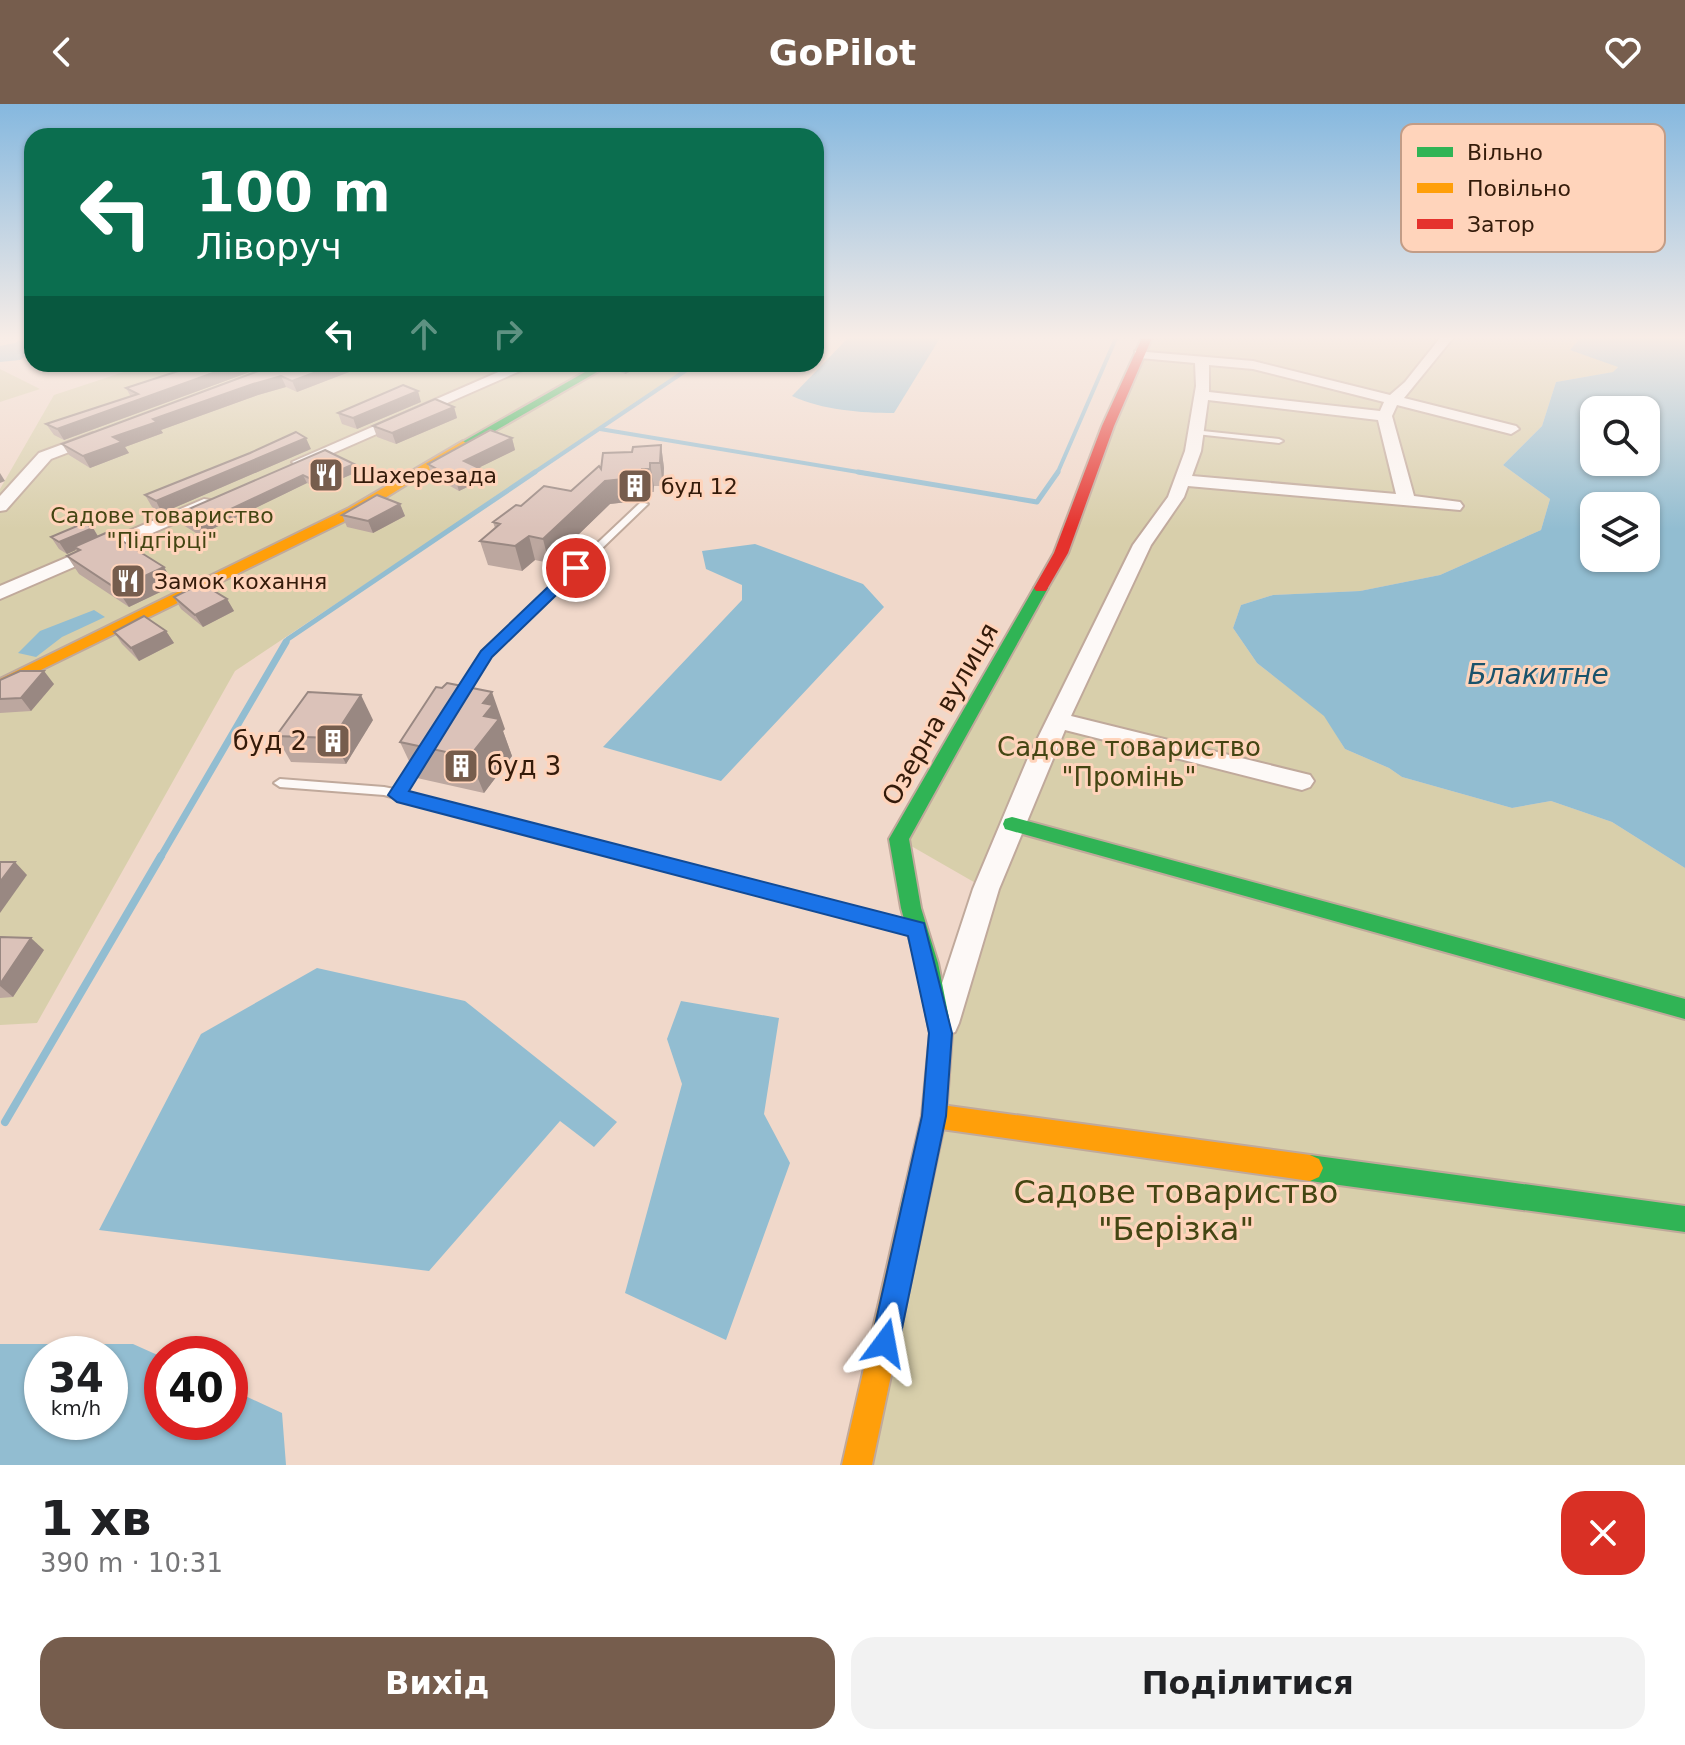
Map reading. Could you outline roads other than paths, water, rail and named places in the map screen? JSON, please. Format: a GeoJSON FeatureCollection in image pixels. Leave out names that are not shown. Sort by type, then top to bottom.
{"type":"FeatureCollection","features":[{"type":"Feature","properties":{"kind":"street"},"geometry":{"type":"LineString","coordinates":[[281,470],[441,402]]}},
{"type":"Feature","properties":{"kind":"street"},"geometry":{"type":"LineString","coordinates":[[0,685],[354,511],[388,488],[540,402]]}},
{"type":"Feature","properties":{"kind":"street","name":"Озерна вулиця"},"geometry":{"type":"LineString","coordinates":[[857,1465],[934,1116],[941,1033],[899,839],[1061,553],[1119,402]]}},
{"type":"Feature","properties":{"kind":"street"},"geometry":{"type":"LineString","coordinates":[[941,1033],[986,889],[1057,720],[1142,545],[1176,497],[1196,432],[1200,402]]}},
{"type":"Feature","properties":{"kind":"street"},"geometry":{"type":"LineString","coordinates":[[1288,402],[1389,409],[1511,429]]}},
{"type":"Feature","properties":{"kind":"street"},"geometry":{"type":"LineString","coordinates":[[1366,402],[1389,409]]}},
{"type":"Feature","properties":{"kind":"street"},"geometry":{"type":"LineString","coordinates":[[1389,409],[1396,402]]}},
{"type":"Feature","properties":{"kind":"street"},"geometry":{"type":"LineString","coordinates":[[1389,409],[1406,498]]}},
{"type":"Feature","properties":{"kind":"street"},"geometry":{"type":"LineString","coordinates":[[0,506],[45,456],[104,434]]}},
{"type":"Feature","properties":{"kind":"street"},"geometry":{"type":"LineString","coordinates":[[1182,480],[1253,489],[1406,498],[1454,506]]}},
{"type":"Feature","properties":{"kind":"street"},"geometry":{"type":"LineString","coordinates":[[0,593],[225,495]]}},
{"type":"Feature","properties":{"kind":"street"},"geometry":{"type":"LineString","coordinates":[[1057,720],[1302,781]]}},
{"type":"Feature","properties":{"kind":"street"},"geometry":{"type":"LineString","coordinates":[[1012,824],[1685,1009]]}},
{"type":"Feature","properties":{"kind":"street"},"geometry":{"type":"LineString","coordinates":[[934,1116],[1685,1219]]}},
{"type":"Feature","properties":{"kind":"lane"},"geometry":{"type":"LineString","coordinates":[[1196,432],[1279,441]]}},
{"type":"Feature","properties":{"kind":"lane"},"geometry":{"type":"LineString","coordinates":[[454,705],[486,654],[644,504]]}},
{"type":"Feature","properties":{"kind":"lane"},"geometry":{"type":"LineString","coordinates":[[397,795],[430,744]]}},
{"type":"Feature","properties":{"kind":"lane"},"geometry":{"type":"LineString","coordinates":[[280,783],[397,795],[917,929]]}},
{"type":"Feature","properties":{"kind":"water"},"geometry":{"type":"Polygon","coordinates":[[[807,402],[901,402],[894,413],[807,402]]]}},
{"type":"Feature","properties":{"kind":"water","name":"Блакитне"},"geometry":{"type":"Polygon","coordinates":[[[1550,402],[1580,402],[1580,476],[1660,476],[1660,402],[1685,402],[1685,868],[1612,822],[1551,801],[1512,808],[1402,777],[1345,749],[1324,716],[1257,663],[1233,628],[1241,605],[1273,595],[1360,591],[1440,575],[1541,530],[1550,499],[1503,465],[1542,426],[1550,402]]]}},
{"type":"Feature","properties":{"kind":"water"},"geometry":{"type":"Polygon","coordinates":[[[755,544],[863,584],[884,607],[721,781],[603,747],[742,600],[742,585],[706,569],[702,551],[755,544]]]}},
{"type":"Feature","properties":{"kind":"water"},"geometry":{"type":"Polygon","coordinates":[[[94,610],[105,617],[62,637],[36,657],[18,653],[40,631],[94,610]]]}},
{"type":"Feature","properties":{"kind":"water"},"geometry":{"type":"Polygon","coordinates":[[[317,968],[465,1001],[617,1122],[594,1147],[560,1121],[429,1271],[99,1230],[201,1034],[317,968]]]}},
{"type":"Feature","properties":{"kind":"water"},"geometry":{"type":"Polygon","coordinates":[[[681,1001],[779,1018],[764,1114],[790,1163],[726,1340],[625,1293],[682,1084],[667,1039],[681,1001]]]}},
{"type":"Feature","properties":{"kind":"water"},"geometry":{"type":"Polygon","coordinates":[[[0,1344],[24,1344],[24,1440],[128,1440],[128,1344],[133,1344],[144,1349],[144,1440],[248,1440],[248,1397],[282,1413],[286,1465],[0,1465],[0,1344]]]}},
{"type":"Feature","properties":{"kind":"waterway"},"geometry":{"type":"LineString","coordinates":[[532,474],[640,402]]}},
{"type":"Feature","properties":{"kind":"waterway"},"geometry":{"type":"LineString","coordinates":[[1058,472],[1088,402]]}},
{"type":"Feature","properties":{"kind":"waterway"},"geometry":{"type":"LineString","coordinates":[[600,429],[858,472]]}},
{"type":"Feature","properties":{"kind":"waterway"},"geometry":{"type":"LineString","coordinates":[[285,644],[288,639],[535,472]]}},
{"type":"Feature","properties":{"kind":"waterway"},"geometry":{"type":"LineString","coordinates":[[858,472],[870,474]]}},
{"type":"Feature","properties":{"kind":"waterway"},"geometry":{"type":"LineString","coordinates":[[858,472],[1037,502],[1058,472]]}},
{"type":"Feature","properties":{"kind":"waterway"},"geometry":{"type":"LineString","coordinates":[[160,858],[286,642]]}},
{"type":"Feature","properties":{"kind":"waterway"},"geometry":{"type":"LineString","coordinates":[[5,1122],[161,856]]}},
{"type":"Feature","properties":{"kind":"place","name":"Шахерезада"},"geometry":{"type":"Point","coordinates":[326,475]}},
{"type":"Feature","properties":{"kind":"place","name":"буд 12"},"geometry":{"type":"Point","coordinates":[635,486]}},
{"type":"Feature","properties":{"kind":"place","name":"Замок кохання"},"geometry":{"type":"Point","coordinates":[128,581]}},
{"type":"Feature","properties":{"kind":"place","name":"буд 2"},"geometry":{"type":"Point","coordinates":[333,741]}},
{"type":"Feature","properties":{"kind":"place","name":"буд 3"},"geometry":{"type":"Point","coordinates":[461,766]}},
{"type":"Feature","properties":{"kind":"park label","name":"Садове товариство \"Підгірці\""},"geometry":{"type":"Point","coordinates":[162,528]}},
{"type":"Feature","properties":{"kind":"park label","name":"Садове товариство \"Промінь\""},"geometry":{"type":"Point","coordinates":[1129,762]}},
{"type":"Feature","properties":{"kind":"park label","name":"Садове товариство \"Берізка\""},"geometry":{"type":"Point","coordinates":[1176,1210]}}]}
